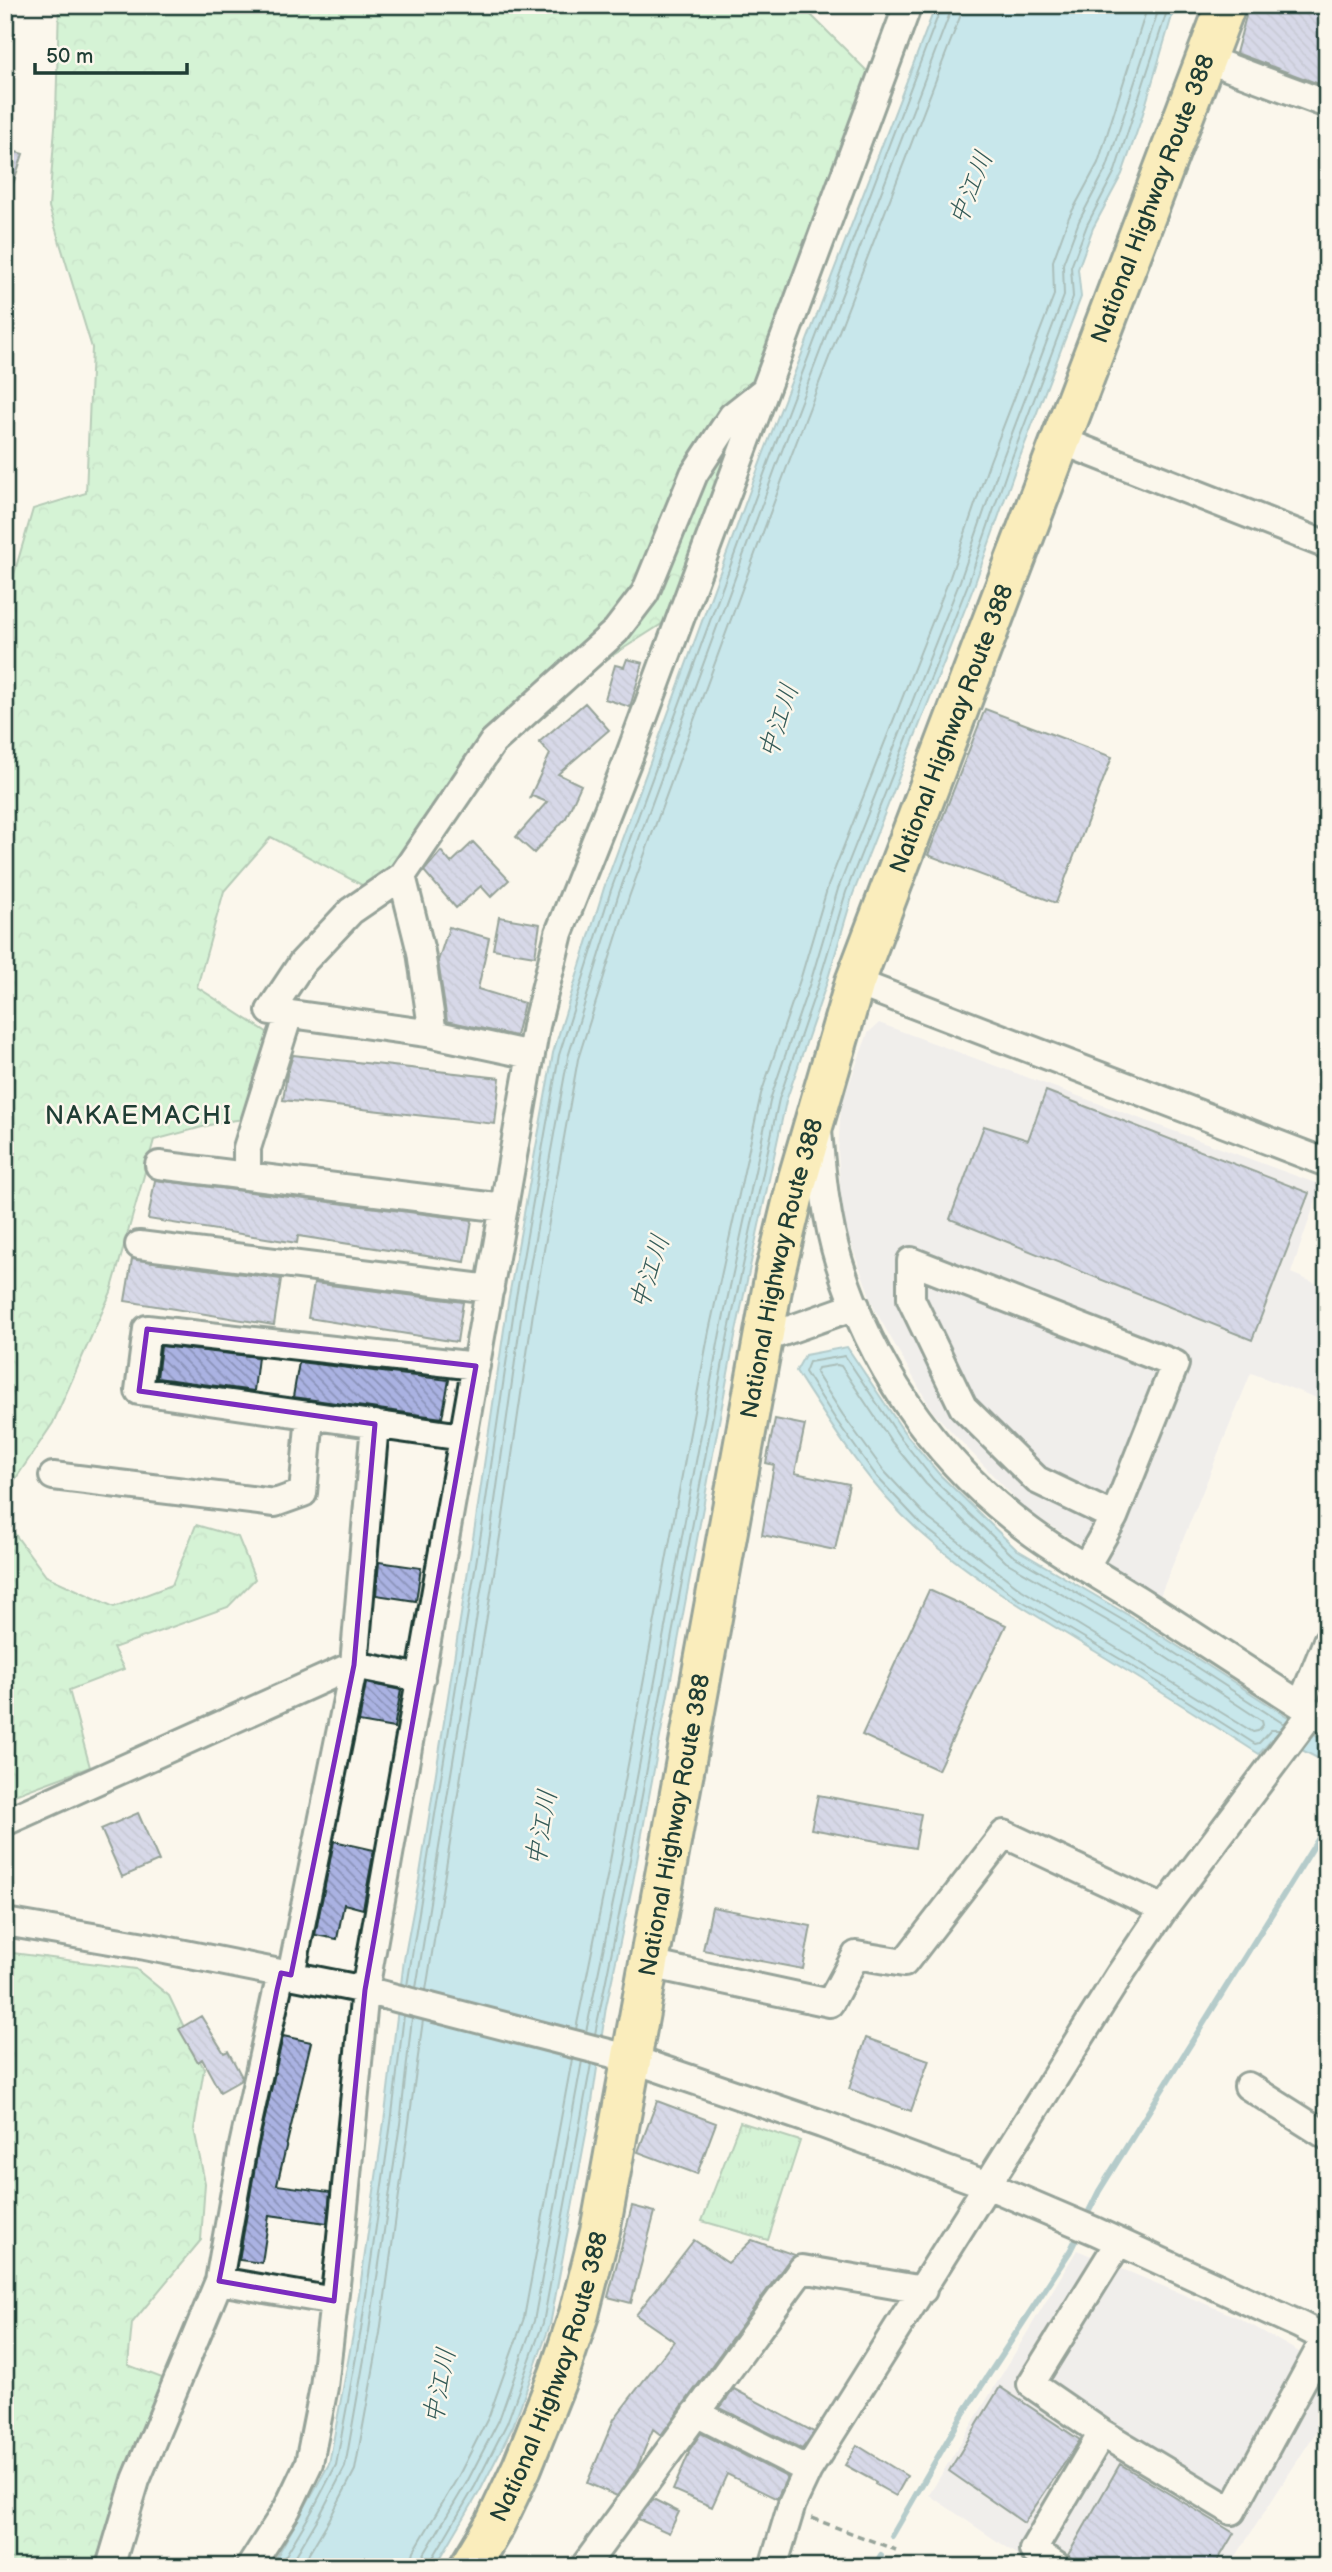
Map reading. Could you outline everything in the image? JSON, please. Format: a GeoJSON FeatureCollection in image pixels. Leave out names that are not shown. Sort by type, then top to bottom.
{"type":"FeatureCollection","features":[{"type":"Feature","properties":{"kind":"highway","name":"National Highway Route 388"},"geometry":{"type":"LineString","coordinates":[[470,2567],[495,2524],[522,2467],[559,2374],[579,2314],[600,2231],[623,2057],[649,1965],[785,1227],[855,982],[1226,5]]}},
{"type":"Feature","properties":{"kind":"street"},"geometry":{"type":"LineString","coordinates":[[250,2567],[287,2509],[309,2463],[324,2387],[421,1678],[531,1055],[559,933],[627,762],[908,5]]}},
{"type":"Feature","properties":{"kind":"street"},"geometry":{"type":"LineString","coordinates":[[1206,59],[1327,104]]}},
{"type":"Feature","properties":{"kind":"street"},"geometry":{"type":"LineString","coordinates":[[531,1055],[433,1034],[270,1012],[302,963],[351,911],[402,876],[493,742],[616,631],[645,593],[694,474],[732,416],[767,389]]}},
{"type":"Feature","properties":{"kind":"street"},"geometry":{"type":"LineString","coordinates":[[1062,441],[1327,545]]}},
{"type":"Feature","properties":{"kind":"street"},"geometry":{"type":"LineString","coordinates":[[402,876],[421,952],[433,1034]]}},
{"type":"Feature","properties":{"kind":"street"},"geometry":{"type":"LineString","coordinates":[[855,982],[1327,1163]]}},
{"type":"Feature","properties":{"kind":"street"},"geometry":{"type":"LineString","coordinates":[[247,1176],[247,1148],[289,1014]]}},
{"type":"Feature","properties":{"kind":"street"},"geometry":{"type":"LineString","coordinates":[[817,1111],[826,1203],[839,1262],[870,1342],[912,1412],[953,1462],[1015,1520],[1311,1716]]}},
{"type":"Feature","properties":{"kind":"street"},"geometry":{"type":"LineString","coordinates":[[159,1165],[504,1208]]}},
{"type":"Feature","properties":{"kind":"street"},"geometry":{"type":"LineString","coordinates":[[139,1245],[490,1289]]}},
{"type":"Feature","properties":{"kind":"street"},"geometry":{"type":"LineString","coordinates":[[1086,1566],[1114,1517],[1175,1364],[911,1261],[911,1299],[963,1407],[1037,1480],[1114,1517]]}},
{"type":"Feature","properties":{"kind":"street"},"geometry":{"type":"LineString","coordinates":[[763,1339],[856,1306]]}},
{"type":"Feature","properties":{"kind":"street"},"geometry":{"type":"LineString","coordinates":[[463,1437],[139,1391],[147,1329],[476,1366]]}},
{"type":"Feature","properties":{"kind":"street"},"geometry":{"type":"LineString","coordinates":[[53,1476],[275,1503],[303,1493],[310,1415]]}},
{"type":"Feature","properties":{"kind":"street"},"geometry":{"type":"LineString","coordinates":[[110,2567],[136,2480],[219,2281],[243,2146],[286,1974],[354,1665],[375,1424]]}},
{"type":"Feature","properties":{"kind":"street"},"geometry":{"type":"LineString","coordinates":[[773,2567],[790,2510],[808,2470],[923,2290],[986,2185],[1164,1909],[1311,1716],[1327,1641]]}},
{"type":"Feature","properties":{"kind":"street"},"geometry":{"type":"LineString","coordinates":[[5,1822],[354,1665],[421,1678]]}},
{"type":"Feature","properties":{"kind":"street"},"geometry":{"type":"LineString","coordinates":[[649,1965],[830,2003],[856,1955],[904,1963],[1004,1834],[1164,1909]]}},
{"type":"Feature","properties":{"kind":"street"},"geometry":{"type":"LineString","coordinates":[[5,1922],[145,1946],[377,1992],[623,2057],[822,2124],[986,2185],[1095,2231],[1119,2242],[1300,2325],[1326,2339],[1232,2511],[1102,2433],[1031,2384],[1119,2242]]}},
{"type":"Feature","properties":{"kind":"street"},"geometry":{"type":"LineString","coordinates":[[1248,2086],[1327,2136]]}},
{"type":"Feature","properties":{"kind":"street"},"geometry":{"type":"LineString","coordinates":[[584,2567],[802,2269],[923,2290]]}},
{"type":"Feature","properties":{"kind":"street"},"geometry":{"type":"LineString","coordinates":[[219,2281],[334,2301]]}},
{"type":"Feature","properties":{"kind":"street"},"geometry":{"type":"LineString","coordinates":[[696,2413],[808,2470]]}},
{"type":"Feature","properties":{"kind":"street"},"geometry":{"type":"LineString","coordinates":[[1058,2567],[1033,2550],[1102,2433]]}},
{"type":"Feature","properties":{"kind":"path"},"geometry":{"type":"LineString","coordinates":[[790,2510],[897,2550]]}},
{"type":"Feature","properties":{"kind":"highlighted area"},"geometry":{"type":"Polygon","coordinates":[[[147,1329],[476,1366],[365,1990],[334,2301],[219,2281],[277,1990],[281,1973],[291,1975],[354,1665],[375,1424],[139,1391],[147,1329]]]}},
{"type":"Feature","properties":{"kind":"shaded area"},"geometry":{"type":"Polygon","coordinates":[[[879,1023],[1321,1185],[1291,1273],[1327,1288],[1327,1402],[1251,1373],[1160,1596],[1025,1509],[933,1412],[875,1310],[842,1219],[838,1151],[841,1106],[868,1033],[879,1023]]]}},
{"type":"Feature","properties":{"kind":"shaded area"},"geometry":{"type":"Polygon","coordinates":[[[1077,2250],[1239,2318],[1327,2368],[1327,2415],[1229,2567],[1035,2567],[929,2495],[1077,2250]]]}},
{"type":"Feature","properties":{"kind":"green space"},"geometry":{"type":"Polygon","coordinates":[[[59,5],[808,5],[805,9],[869,73],[671,618],[488,735],[375,892],[271,837],[224,891],[197,987],[276,1038],[252,1118],[221,1122],[154,1140],[111,1292],[53,1423],[12,1484],[8,1525],[46,1576],[114,1607],[172,1585],[196,1525],[238,1537],[255,1579],[228,1607],[113,1648],[124,1669],[69,1690],[90,1767],[9,1797],[5,1790],[5,605],[33,509],[86,493],[92,348],[49,207],[56,114],[59,5]]]}},
{"type":"Feature","properties":{"kind":"green space"},"geometry":{"type":"Polygon","coordinates":[[[5,1952],[136,1969],[169,1996],[204,2069],[194,2129],[205,2183],[201,2240],[132,2323],[128,2365],[170,2381],[93,2567],[5,2567],[5,1952]]]}},
{"type":"Feature","properties":{"kind":"green space"},"geometry":{"type":"Polygon","coordinates":[[[740,2122],[800,2141],[768,2240],[702,2221],[740,2122]]]}},
{"type":"Feature","properties":{"kind":"water","name":"中江川"},"geometry":{"type":"Polygon","coordinates":[[[936,5],[1177,5],[1122,174],[1093,228],[1078,269],[1081,297],[974,586],[853,894],[826,985],[786,1101],[735,1336],[633,1882],[606,2007],[592,2102],[550,2325],[513,2426],[481,2489],[435,2567],[271,2567],[329,2464],[354,2329],[404,1960],[475,1526],[508,1302],[553,1053],[604,888],[763,455],[936,5]]]}},
{"type":"Feature","properties":{"kind":"water"},"geometry":{"type":"Polygon","coordinates":[[[847,1347],[904,1432],[939,1474],[1016,1549],[1140,1622],[1327,1742],[1327,1763],[1275,1736],[1259,1754],[1003,1595],[959,1564],[918,1530],[867,1475],[796,1371],[805,1355],[847,1347]]]}},
{"type":"Feature","properties":{"kind":"building"},"geometry":{"type":"Polygon","coordinates":[[[1249,5],[1297,5],[1327,17],[1327,87],[1236,53],[1249,5]]]}},
{"type":"Feature","properties":{"kind":"building"},"geometry":{"type":"Polygon","coordinates":[[[5,149],[23,154],[8,199],[5,198],[5,149]]]}},
{"type":"Feature","properties":{"kind":"building"},"geometry":{"type":"Polygon","coordinates":[[[627,659],[643,663],[630,707],[605,699],[615,665],[624,667],[627,659]]]}},
{"type":"Feature","properties":{"kind":"building"},"geometry":{"type":"Polygon","coordinates":[[[585,703],[609,730],[558,774],[581,785],[566,818],[534,853],[516,837],[547,802],[532,796],[529,799],[550,754],[539,742],[585,703]]]}},
{"type":"Feature","properties":{"kind":"building"},"geometry":{"type":"Polygon","coordinates":[[[985,709],[1112,757],[1056,903],[928,855],[985,709]]]}},
{"type":"Feature","properties":{"kind":"building"},"geometry":{"type":"Polygon","coordinates":[[[473,842],[509,880],[491,897],[481,886],[456,908],[424,871],[441,851],[451,863],[473,842]]]}},
{"type":"Feature","properties":{"kind":"building"},"geometry":{"type":"Polygon","coordinates":[[[499,917],[540,924],[535,956],[493,949],[499,917]]]}},
{"type":"Feature","properties":{"kind":"building"},"geometry":{"type":"Polygon","coordinates":[[[449,927],[489,938],[478,989],[524,1003],[516,1036],[447,1021],[438,961],[449,927]]]}},
{"type":"Feature","properties":{"kind":"building"},"geometry":{"type":"Polygon","coordinates":[[[293,1055],[500,1078],[495,1124],[283,1100],[293,1055]]]}},
{"type":"Feature","properties":{"kind":"building"},"geometry":{"type":"Polygon","coordinates":[[[1046,1091],[1309,1193],[1252,1340],[950,1219],[984,1126],[1028,1140],[1046,1091]]]}},
{"type":"Feature","properties":{"kind":"building"},"geometry":{"type":"Polygon","coordinates":[[[155,1180],[472,1220],[465,1262],[298,1236],[297,1243],[148,1219],[155,1180]]]}},
{"type":"Feature","properties":{"kind":"building"},"geometry":{"type":"Polygon","coordinates":[[[132,1259],[281,1279],[274,1325],[125,1301],[132,1259]]]}},
{"type":"Feature","properties":{"kind":"building"},"geometry":{"type":"Polygon","coordinates":[[[314,1283],[463,1302],[457,1342],[308,1318],[314,1283]]]}},
{"type":"Feature","properties":{"kind":"building"},"geometry":{"type":"Polygon","coordinates":[[[161,1346],[258,1357],[254,1391],[157,1378],[161,1346]]]}},
{"type":"Feature","properties":{"kind":"building"},"geometry":{"type":"Polygon","coordinates":[[[299,1362],[449,1380],[442,1418],[293,1397],[299,1362]]]}},
{"type":"Feature","properties":{"kind":"building"},"geometry":{"type":"Polygon","coordinates":[[[775,1419],[805,1425],[795,1473],[849,1484],[835,1550],[762,1535],[774,1465],[766,1463],[775,1419]]]}},
{"type":"Feature","properties":{"kind":"building"},"geometry":{"type":"Polygon","coordinates":[[[379,1562],[421,1568],[416,1601],[376,1595],[379,1562]]]}},
{"type":"Feature","properties":{"kind":"building"},"geometry":{"type":"Polygon","coordinates":[[[929,1590],[1006,1625],[938,1770],[862,1735],[929,1590]]]}},
{"type":"Feature","properties":{"kind":"building"},"geometry":{"type":"Polygon","coordinates":[[[366,1683],[401,1690],[394,1728],[359,1722],[366,1683]]]}},
{"type":"Feature","properties":{"kind":"building"},"geometry":{"type":"Polygon","coordinates":[[[818,1795],[921,1814],[915,1848],[811,1829],[818,1795]]]}},
{"type":"Feature","properties":{"kind":"building"},"geometry":{"type":"Polygon","coordinates":[[[138,1813],[159,1861],[122,1877],[101,1829],[138,1813]]]}},
{"type":"Feature","properties":{"kind":"building"},"geometry":{"type":"Polygon","coordinates":[[[334,1841],[374,1850],[363,1909],[344,1904],[337,1939],[315,1935],[334,1841]]]}},
{"type":"Feature","properties":{"kind":"building"},"geometry":{"type":"Polygon","coordinates":[[[712,1907],[811,1926],[803,1969],[703,1950],[712,1907]]]}},
{"type":"Feature","properties":{"kind":"building"},"geometry":{"type":"Polygon","coordinates":[[[201,2016],[224,2053],[228,2051],[242,2077],[220,2092],[202,2059],[198,2062],[179,2029],[201,2016]]]}},
{"type":"Feature","properties":{"kind":"building"},"geometry":{"type":"Polygon","coordinates":[[[283,2036],[311,2042],[277,2185],[330,2192],[327,2223],[269,2215],[262,2263],[239,2260],[258,2149],[283,2036]]]}},
{"type":"Feature","properties":{"kind":"building"},"geometry":{"type":"Polygon","coordinates":[[[866,2038],[929,2060],[911,2111],[849,2089],[866,2038]]]}},
{"type":"Feature","properties":{"kind":"building"},"geometry":{"type":"Polygon","coordinates":[[[657,2101],[716,2123],[697,2174],[638,2152],[657,2101]]]}},
{"type":"Feature","properties":{"kind":"building"},"geometry":{"type":"Polygon","coordinates":[[[632,2206],[655,2212],[631,2303],[608,2297],[632,2206]]]}},
{"type":"Feature","properties":{"kind":"building"},"geometry":{"type":"Polygon","coordinates":[[[694,2240],[728,2263],[752,2240],[795,2255],[661,2435],[653,2429],[637,2468],[617,2496],[587,2483],[614,2419],[674,2341],[636,2315],[694,2240]]]}},
{"type":"Feature","properties":{"kind":"building"},"geometry":{"type":"Polygon","coordinates":[[[1000,2387],[1080,2440],[1024,2523],[949,2471],[1000,2387]]]}},
{"type":"Feature","properties":{"kind":"building"},"geometry":{"type":"Polygon","coordinates":[[[734,2389],[814,2432],[802,2449],[720,2408],[734,2389]]]}},
{"type":"Feature","properties":{"kind":"building"},"geometry":{"type":"Polygon","coordinates":[[[701,2433],[787,2477],[777,2499],[727,2474],[712,2507],[673,2490],[688,2452],[701,2433]]]}},
{"type":"Feature","properties":{"kind":"building"},"geometry":{"type":"Polygon","coordinates":[[[857,2445],[907,2476],[896,2496],[845,2465],[857,2445]]]}},
{"type":"Feature","properties":{"kind":"building"},"geometry":{"type":"Polygon","coordinates":[[[1120,2464],[1234,2533],[1214,2567],[1084,2567],[1068,2555],[1120,2464]]]}},
{"type":"Feature","properties":{"kind":"building"},"geometry":{"type":"Polygon","coordinates":[[[653,2499],[679,2512],[669,2533],[638,2519],[653,2499]]]}},
{"type":"Feature","properties":{"kind":"waterway"},"geometry":{"type":"LineString","coordinates":[[1084,2221],[1099,2191],[1327,1825]]}},
{"type":"Feature","properties":{"kind":"waterway"},"geometry":{"type":"LineString","coordinates":[[892,2536],[961,2417],[1070,2251],[1080,2231]]}},
{"type":"Feature","properties":{"kind":"waterway"},"geometry":{"type":"LineString","coordinates":[[874,2567],[881,2555]]}},
{"type":"Feature","properties":{"kind":"district","name":"NAKAEMACHI"},"geometry":{"type":"Point","coordinates":[139,1115]}}]}
